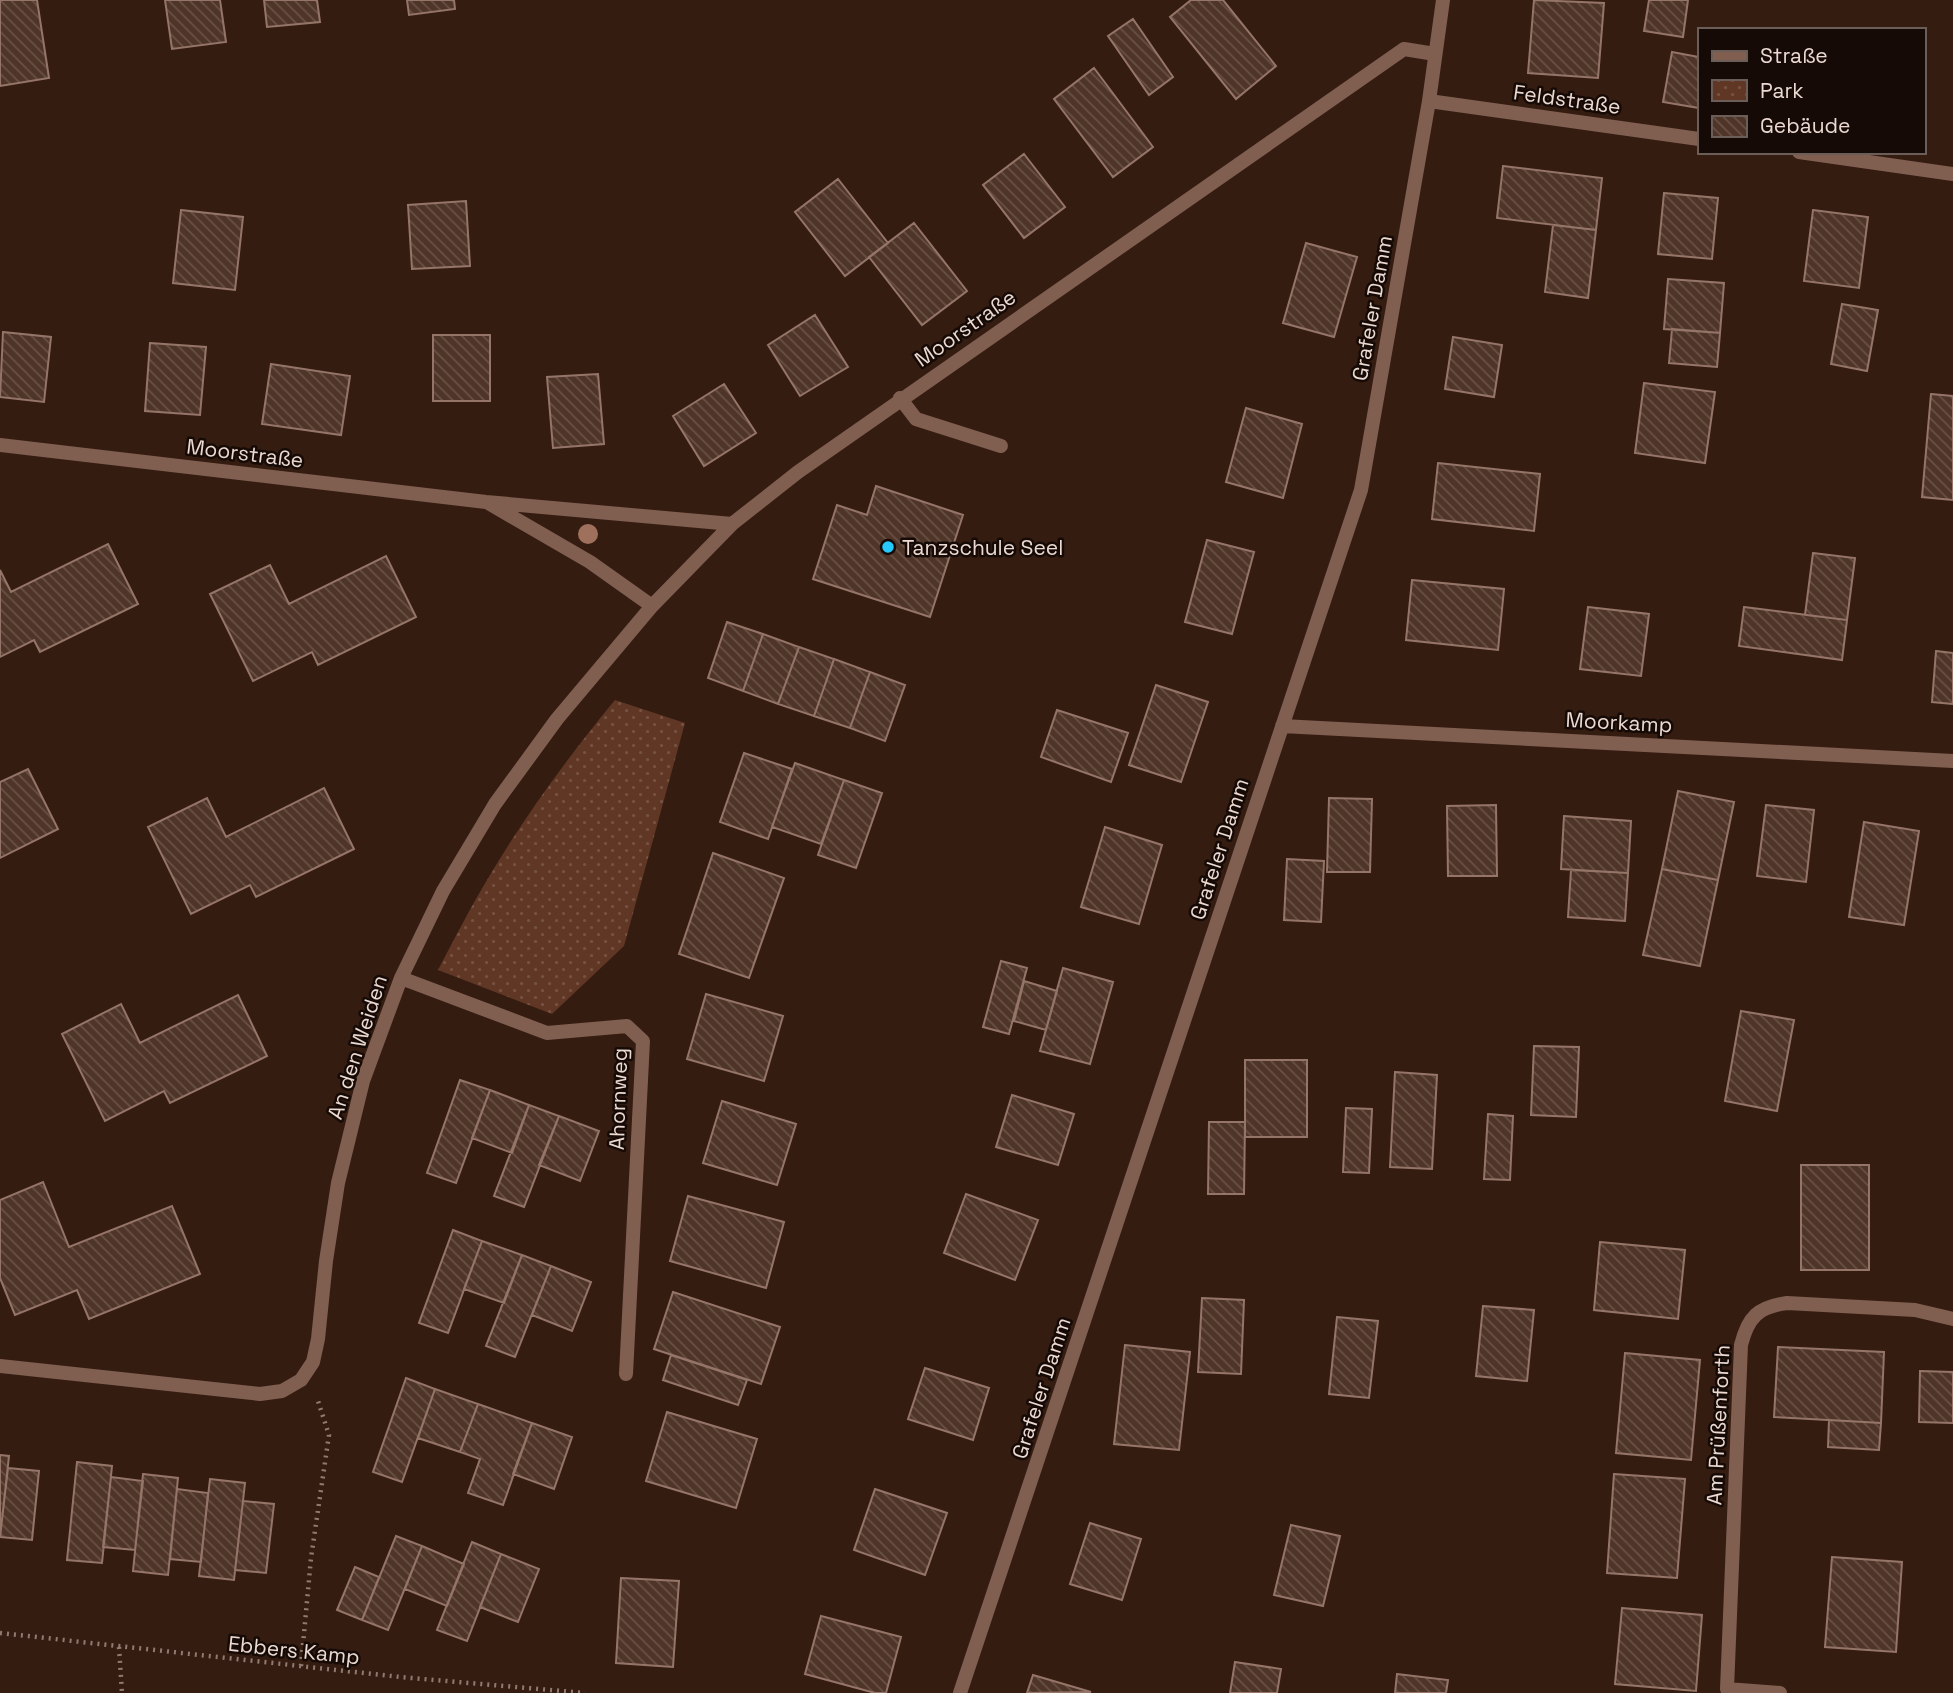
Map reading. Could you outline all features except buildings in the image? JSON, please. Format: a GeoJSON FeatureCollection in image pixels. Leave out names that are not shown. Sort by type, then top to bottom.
{"type":"FeatureCollection","features":[{"type":"Feature","properties":{"kind":"street","name":"Grafeler Damm"},"geometry":{"type":"LineString","coordinates":[[960,1693],[1361,491],[1429,101],[1443,0]]}},
{"type":"Feature","properties":{"kind":"street","name":"Moorstraße"},"geometry":{"type":"LineString","coordinates":[[0,445],[486,502],[732,524],[900,398],[1404,49],[1436,54]]}},
{"type":"Feature","properties":{"kind":"street","name":"Feldstraße"},"geometry":{"type":"LineString","coordinates":[[1429,101],[1698,139]]}},
{"type":"Feature","properties":{"kind":"street"},"geometry":{"type":"LineString","coordinates":[[1812,154],[1953,174]]}},
{"type":"Feature","properties":{"kind":"street"},"geometry":{"type":"LineString","coordinates":[[900,398],[916,419],[1001,446]]}},
{"type":"Feature","properties":{"kind":"street","name":"Moorstraße"},"geometry":{"type":"LineString","coordinates":[[486,502],[590,562],[652,606]]}},
{"type":"Feature","properties":{"kind":"street","name":"An den Weiden"},"geometry":{"type":"LineString","coordinates":[[302,1380],[313,1362],[318,1339],[338,1183],[363,1081],[401,978],[443,891],[495,804],[557,719],[652,606],[732,524]]}},
{"type":"Feature","properties":{"kind":"street","name":"Moorkamp"},"geometry":{"type":"LineString","coordinates":[[1282,726],[1953,761]]}},
{"type":"Feature","properties":{"kind":"street","name":"Ahornweg"},"geometry":{"type":"LineString","coordinates":[[401,978],[547,1033],[627,1026],[643,1041],[626,1374]]}},
{"type":"Feature","properties":{"kind":"street","name":"Am Prüßenforth"},"geometry":{"type":"LineString","coordinates":[[1780,1693],[1727,1689],[1741,1345],[1746,1327],[1758,1312],[1771,1305],[1787,1303],[1915,1310],[1953,1319]]}},
{"type":"Feature","properties":{"kind":"street"},"geometry":{"type":"LineString","coordinates":[[0,1366],[260,1394],[282,1391],[302,1380]]}},
{"type":"Feature","properties":{"kind":"path"},"geometry":{"type":"LineString","coordinates":[[301,1666],[311,1559],[329,1436],[321,1405],[302,1380]]}},
{"type":"Feature","properties":{"kind":"path","name":"Ebbers Kamp"},"geometry":{"type":"LineString","coordinates":[[0,1633],[400,1678],[585,1693]]}},
{"type":"Feature","properties":{"kind":"path"},"geometry":{"type":"LineString","coordinates":[[119,1647],[122,1693]]}},
{"type":"Feature","properties":{"kind":"green space"},"geometry":{"type":"Polygon","coordinates":[[[615,700],[685,723],[624,946],[552,1014],[438,970],[476,898],[519,829],[615,700]]]}},
{"type":"Feature","properties":{"kind":"place","name":"Tanzschule Seel"},"geometry":{"type":"Point","coordinates":[888,547]}}]}
